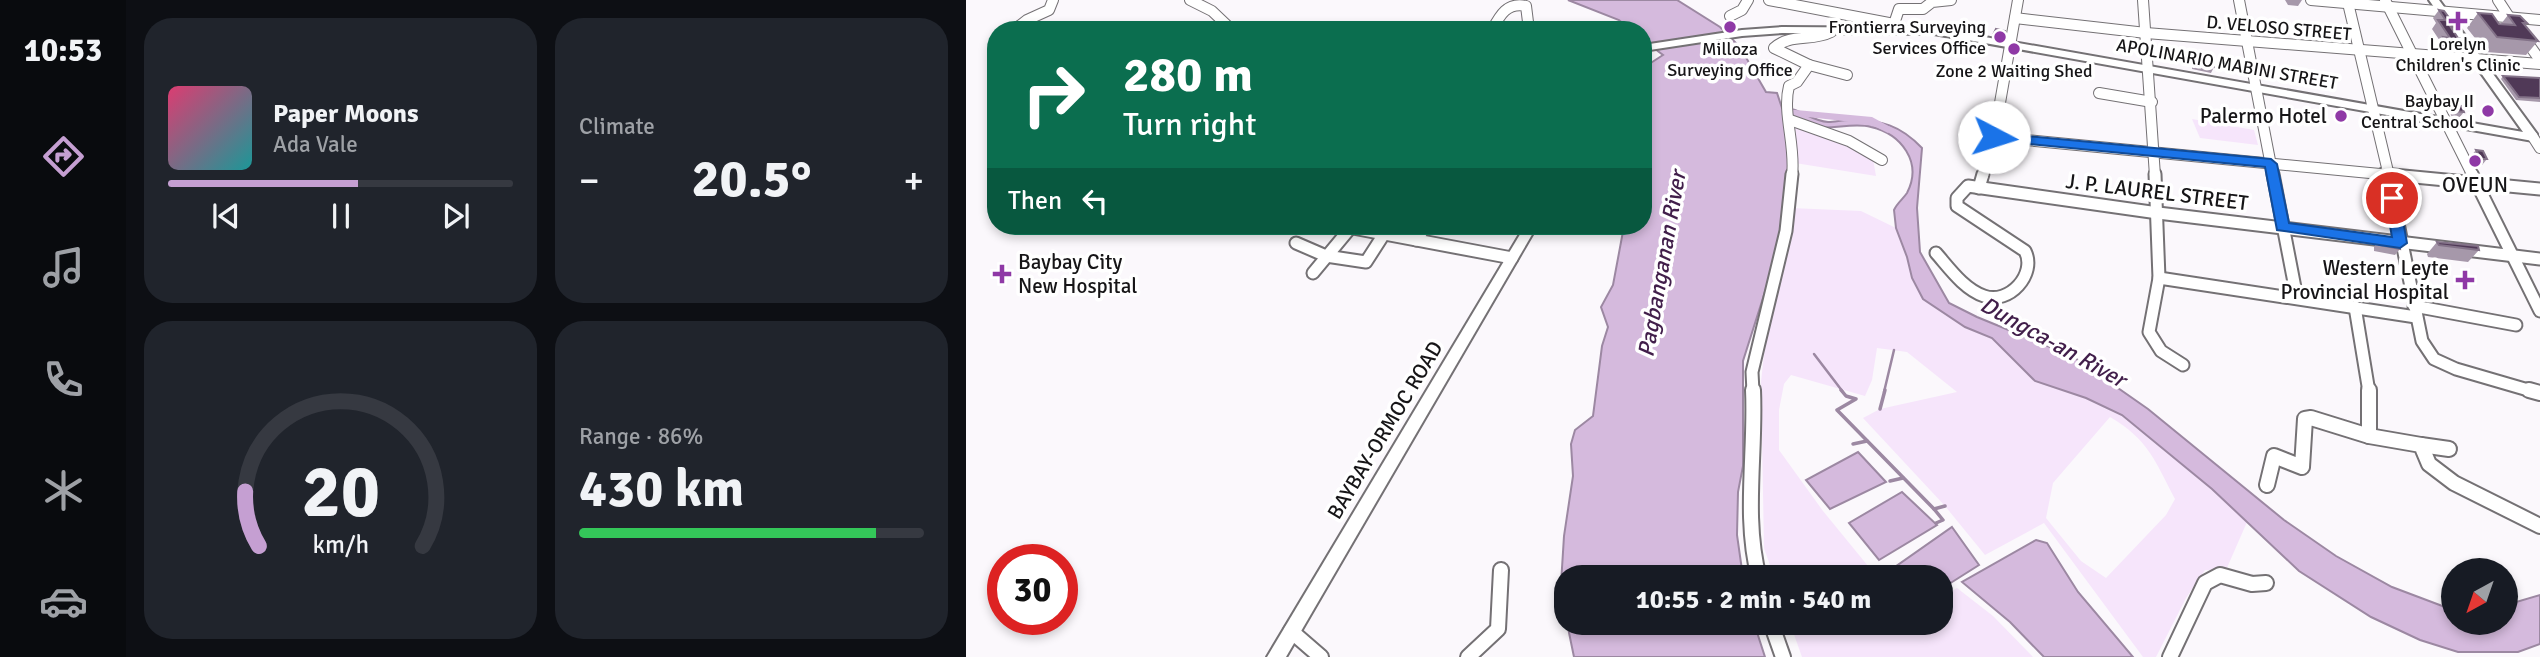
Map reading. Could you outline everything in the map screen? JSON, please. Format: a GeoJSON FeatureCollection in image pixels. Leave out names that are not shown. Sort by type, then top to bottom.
{"type":"FeatureCollection","features":[{"type":"Feature","properties":{"kind":"main road"},"geometry":{"type":"LineString","coordinates":[[2437,5],[2537,138]]}},
{"type":"Feature","properties":{"kind":"main road"},"geometry":{"type":"LineString","coordinates":[[1652,47],[1742,33],[1782,30],[1831,32],[1902,27]]}},
{"type":"Feature","properties":{"kind":"main road","name":"APOLINARIO MABINI STREET"},"geometry":{"type":"LineString","coordinates":[[1902,27],[2149,68],[2537,138]]}},
{"type":"Feature","properties":{"kind":"main road","name":"BAYBAY-ORMOC ROAD"},"geometry":{"type":"LineString","coordinates":[[1276,657],[1526,235]]}},
{"type":"Feature","properties":{"kind":"street"},"geometry":{"type":"LineString","coordinates":[[1025,21],[1049,10],[1053,0]]}},
{"type":"Feature","properties":{"kind":"street"},"geometry":{"type":"LineString","coordinates":[[1190,0],[1212,11],[1223,21]]}},
{"type":"Feature","properties":{"kind":"street"},"geometry":{"type":"LineString","coordinates":[[1730,16],[1742,10],[1748,0]]}},
{"type":"Feature","properties":{"kind":"street","name":"APOLINARIO MABINI STREET"},"geometry":{"type":"LineString","coordinates":[[1769,0],[1902,27]]}},
{"type":"Feature","properties":{"kind":"street"},"geometry":{"type":"LineString","coordinates":[[1821,9],[1827,0]]}},
{"type":"Feature","properties":{"kind":"street"},"geometry":{"type":"LineString","coordinates":[[1902,27],[1899,9],[1909,4],[1921,10],[1933,2],[1951,0]]}},
{"type":"Feature","properties":{"kind":"street"},"geometry":{"type":"LineString","coordinates":[[1936,253],[1968,287],[1988,297],[2001,298],[2025,280],[2029,261],[2025,251],[1957,206],[1957,198],[1965,188],[1979,188],[1994,137],[2018,0]]}},
{"type":"Feature","properties":{"kind":"street"},"geometry":{"type":"LineString","coordinates":[[2143,0],[2158,213],[2159,278],[2149,332],[2161,351],[2183,365]]}},
{"type":"Feature","properties":{"kind":"street"},"geometry":{"type":"LineString","coordinates":[[2239,0],[2254,87],[2298,299]]}},
{"type":"Feature","properties":{"kind":"street"},"geometry":{"type":"LineString","coordinates":[[2311,0],[2437,5],[2540,20]]}},
{"type":"Feature","properties":{"kind":"street"},"geometry":{"type":"LineString","coordinates":[[2498,0],[2540,62]]}},
{"type":"Feature","properties":{"kind":"street"},"geometry":{"type":"LineString","coordinates":[[2348,3],[2375,108],[2400,243],[2422,341],[2434,359],[2474,376],[2540,393]]}},
{"type":"Feature","properties":{"kind":"street"},"geometry":{"type":"LineString","coordinates":[[2387,3],[2540,311]]}},
{"type":"Feature","properties":{"kind":"street"},"geometry":{"type":"LineString","coordinates":[[1496,21],[1500,13],[1514,4],[1526,6],[1528,21]]}},
{"type":"Feature","properties":{"kind":"street","name":"D. VELOSO STREET"},"geometry":{"type":"LineString","coordinates":[[2015,18],[2146,33],[2414,55],[2540,62]]}},
{"type":"Feature","properties":{"kind":"street"},"geometry":{"type":"LineString","coordinates":[[1831,32],[1818,39],[1784,40],[1774,48],[1809,65],[1847,75]]}},
{"type":"Feature","properties":{"kind":"street"},"geometry":{"type":"LineString","coordinates":[[1756,565],[1750,514],[1754,418],[1752,372],[1786,231],[1793,169],[1787,106],[1789,86],[1797,82],[1809,65]]}},
{"type":"Feature","properties":{"kind":"street"},"geometry":{"type":"LineString","coordinates":[[2099,93],[2152,102]]}},
{"type":"Feature","properties":{"kind":"street"},"geometry":{"type":"LineString","coordinates":[[1789,119],[1844,139],[1882,160]]}},
{"type":"Feature","properties":{"kind":"street"},"geometry":{"type":"LineString","coordinates":[[1994,137],[2540,189]]}},
{"type":"Feature","properties":{"kind":"street"},"geometry":{"type":"LineString","coordinates":[[2537,138],[2540,148]]}},
{"type":"Feature","properties":{"kind":"street","name":"J. P. LAUREL STREET"},"geometry":{"type":"LineString","coordinates":[[1979,188],[2158,213],[2540,259]]}},
{"type":"Feature","properties":{"kind":"street"},"geometry":{"type":"LineString","coordinates":[[1313,273],[1342,235]]}},
{"type":"Feature","properties":{"kind":"street"},"geometry":{"type":"LineString","coordinates":[[1296,243],[1326,256],[1366,262],[1383,235]]}},
{"type":"Feature","properties":{"kind":"street"},"geometry":{"type":"LineString","coordinates":[[1389,235],[1512,258]]}},
{"type":"Feature","properties":{"kind":"street"},"geometry":{"type":"LineString","coordinates":[[1416,240],[1420,235]]}},
{"type":"Feature","properties":{"kind":"street"},"geometry":{"type":"LineString","coordinates":[[2159,278],[2355,307],[2415,311],[2516,325]]}},
{"type":"Feature","properties":{"kind":"street"},"geometry":{"type":"LineString","coordinates":[[2355,307],[2370,399],[2369,436]]}},
{"type":"Feature","properties":{"kind":"street"},"geometry":{"type":"LineString","coordinates":[[2267,485],[2274,456],[2302,467],[2305,419],[2369,436],[2449,449]]}},
{"type":"Feature","properties":{"kind":"street"},"geometry":{"type":"LineString","coordinates":[[2421,445],[2429,464],[2454,483],[2540,526]]}},
{"type":"Feature","properties":{"kind":"street"},"geometry":{"type":"LineString","coordinates":[[1468,657],[1497,632],[1501,570]]}},
{"type":"Feature","properties":{"kind":"street"},"geometry":{"type":"LineString","coordinates":[[2170,657],[2205,583],[2220,575],[2261,585],[2266,583]]}},
{"type":"Feature","properties":{"kind":"street"},"geometry":{"type":"LineString","coordinates":[[1291,631],[1321,657]]}},
{"type":"Feature","properties":{"kind":"street"},"geometry":{"type":"LineString","coordinates":[[1775,635],[1783,657]]}},
{"type":"Feature","properties":{"kind":"shaded area"},"geometry":{"type":"Polygon","coordinates":[[[2192,119],[2254,130],[2258,145],[2200,138],[2192,119]]]}},
{"type":"Feature","properties":{"kind":"shaded area"},"geometry":{"type":"Polygon","coordinates":[[[1793,125],[1861,150],[1873,159],[1876,176],[1795,163],[1796,133],[1793,125]]]}},
{"type":"Feature","properties":{"kind":"shaded area"},"geometry":{"type":"Polygon","coordinates":[[[1791,208],[1861,211],[1896,228],[1912,278],[1923,299],[1965,327],[1992,338],[2035,381],[2086,398],[2122,415],[2212,489],[2247,522],[2226,570],[2205,570],[2186,598],[2156,657],[2143,657],[2044,523],[1985,555],[1945,506],[1863,418],[1880,409],[1957,392],[1907,352],[1877,348],[1872,380],[1865,396],[1791,375],[1784,384],[1779,410],[1779,450],[1823,511],[1867,565],[1770,565],[1764,548],[1761,382],[1766,336],[1791,208]],[[2110,417],[2053,483],[2046,518],[2081,561],[2106,578],[2166,515],[2175,499],[2150,452],[2134,434],[2110,417]]]}},
{"type":"Feature","properties":{"kind":"shaded area"},"geometry":{"type":"Polygon","coordinates":[[[1957,588],[1993,616],[2033,657],[1802,657],[1794,635],[1953,635],[1953,590],[1957,588]]]}},
{"type":"Feature","properties":{"kind":"water","name":"Pagbanganan River"},"geometry":{"type":"Polygon","coordinates":[[[1568,0],[1677,0],[1720,27],[1740,47],[1766,92],[1777,93],[1782,108],[1828,122],[1849,120],[1881,123],[1906,134],[1922,148],[1917,208],[1920,252],[1949,303],[2072,356],[2148,409],[2284,520],[2336,556],[2392,587],[2441,605],[2441,635],[2518,635],[2518,601],[2540,595],[2540,644],[2518,652],[2458,652],[2420,640],[2371,617],[2299,571],[2212,489],[2122,415],[2086,398],[2035,381],[1992,338],[1965,327],[1923,299],[1912,278],[1896,228],[1894,210],[1907,193],[1912,171],[1911,160],[1900,143],[1892,136],[1871,127],[1816,127],[1791,117],[1789,162],[1777,254],[1743,361],[1743,466],[1738,492],[1737,535],[1741,565],[1562,565],[1573,476],[1571,444],[1575,430],[1593,416],[1602,346],[1608,327],[1601,307],[1613,285],[1622,235],[1652,235],[1652,62],[1663,55],[1652,47],[1652,21],[1620,21],[1568,0]]]}},
{"type":"Feature","properties":{"kind":"water"},"geometry":{"type":"Polygon","coordinates":[[[1858,452],[1886,482],[1830,509],[1806,480],[1858,452]]]}},
{"type":"Feature","properties":{"kind":"water"},"geometry":{"type":"Polygon","coordinates":[[[1902,492],[1937,525],[1879,560],[1849,523],[1902,492]]]}},
{"type":"Feature","properties":{"kind":"water"},"geometry":{"type":"Polygon","coordinates":[[[1952,527],[1979,565],[1953,581],[1953,565],[1898,565],[1952,527]]]}},
{"type":"Feature","properties":{"kind":"water"},"geometry":{"type":"Polygon","coordinates":[[[2036,540],[2047,543],[2078,592],[2133,657],[2044,657],[2010,622],[1962,582],[2036,540]]]}},
{"type":"Feature","properties":{"kind":"water"},"geometry":{"type":"Polygon","coordinates":[[[1569,635],[1758,635],[1765,657],[1574,657],[1569,635]]]}},
{"type":"Feature","properties":{"kind":"building"},"geometry":{"type":"Polygon","coordinates":[[[2439,10],[2444,11],[2456,27],[2450,27],[2439,10]]]}},
{"type":"Feature","properties":{"kind":"building"},"geometry":{"type":"Polygon","coordinates":[[[2478,13],[2492,14],[2499,24],[2515,25],[2508,15],[2520,16],[2538,41],[2497,37],[2478,13]]]}},
{"type":"Feature","properties":{"kind":"building"},"geometry":{"type":"Polygon","coordinates":[[[2438,20],[2446,20],[2458,38],[2468,41],[2444,39],[2443,37],[2450,38],[2438,20]]]}},
{"type":"Feature","properties":{"kind":"building"},"geometry":{"type":"Polygon","coordinates":[[[1996,29],[2005,31],[2005,35],[1994,33],[1996,29]]]}},
{"type":"Feature","properties":{"kind":"building"},"geometry":{"type":"Polygon","coordinates":[[[2195,57],[2214,60],[2214,67],[2195,63],[2195,57]]]}},
{"type":"Feature","properties":{"kind":"building"},"geometry":{"type":"Polygon","coordinates":[[[2503,76],[2540,78],[2540,98],[2519,97],[2503,76]]]}},
{"type":"Feature","properties":{"kind":"building"},"geometry":{"type":"Polygon","coordinates":[[[2453,104],[2462,106],[2464,112],[2456,111],[2453,104]]]}},
{"type":"Feature","properties":{"kind":"building"},"geometry":{"type":"Polygon","coordinates":[[[2476,150],[2483,151],[2487,159],[2481,159],[2476,150]]]}},
{"type":"Feature","properties":{"kind":"building"},"geometry":{"type":"Polygon","coordinates":[[[2378,241],[2399,244],[2400,249],[2379,245],[2378,241]]]}},
{"type":"Feature","properties":{"kind":"building"},"geometry":{"type":"Polygon","coordinates":[[[2437,242],[2478,246],[2479,250],[2439,245],[2437,242]]]}},
{"type":"Feature","properties":{"kind":"waterway","name":"Dungca-an River"},"geometry":{"type":"LineString","coordinates":[[1785,112],[1872,121],[1888,129]]}},
{"type":"Feature","properties":{"kind":"waterway"},"geometry":{"type":"LineString","coordinates":[[1884,392],[1894,350]]}},
{"type":"Feature","properties":{"kind":"waterway"},"geometry":{"type":"LineString","coordinates":[[1814,354],[1843,392]]}},
{"type":"Feature","properties":{"kind":"waterway"},"geometry":{"type":"LineString","coordinates":[[1841,390],[1846,396],[1856,399],[1837,410],[1934,509]]}},
{"type":"Feature","properties":{"kind":"waterway"},"geometry":{"type":"LineString","coordinates":[[1880,409],[1885,390]]}},
{"type":"Feature","properties":{"kind":"waterway"},"geometry":{"type":"LineString","coordinates":[[1853,444],[1867,441]]}},
{"type":"Feature","properties":{"kind":"waterway"},"geometry":{"type":"LineString","coordinates":[[1890,481],[1903,478]]}},
{"type":"Feature","properties":{"kind":"waterway"},"geometry":{"type":"LineString","coordinates":[[1934,509],[1945,506]]}},
{"type":"Feature","properties":{"kind":"waterway"},"geometry":{"type":"LineString","coordinates":[[1934,509],[1943,520],[1936,523]]}},
{"type":"Feature","properties":{"kind":"place","name":"Lorelyn Children's Clinic"},"geometry":{"type":"Point","coordinates":[2458,21]}},
{"type":"Feature","properties":{"kind":"place","name":"Milloza Surveying Office"},"geometry":{"type":"Point","coordinates":[1730,27]}},
{"type":"Feature","properties":{"kind":"place","name":"Frontierra Surveying Services Office"},"geometry":{"type":"Point","coordinates":[2000,37]}},
{"type":"Feature","properties":{"kind":"place","name":"Zone 2 Waiting Shed"},"geometry":{"type":"Point","coordinates":[2014,49]}},
{"type":"Feature","properties":{"kind":"place","name":"Baybay II Central School"},"geometry":{"type":"Point","coordinates":[2488,111]}},
{"type":"Feature","properties":{"kind":"place","name":"Palermo Hotel"},"geometry":{"type":"Point","coordinates":[2341,116]}},
{"type":"Feature","properties":{"kind":"place","name":"OVEUN"},"geometry":{"type":"Point","coordinates":[2475,161]}},
{"type":"Feature","properties":{"kind":"place","name":"Baybay City New Hospital"},"geometry":{"type":"Point","coordinates":[1002,274]}},
{"type":"Feature","properties":{"kind":"place","name":"Western Leyte Provincial Hospital"},"geometry":{"type":"Point","coordinates":[2465,280]}},
{"type":"Feature","properties":{"kind":"route"},"geometry":{"type":"LineString","coordinates":[[1994,137],[2271,164],[2283,227],[2400,243],[2392,198]]}}]}
